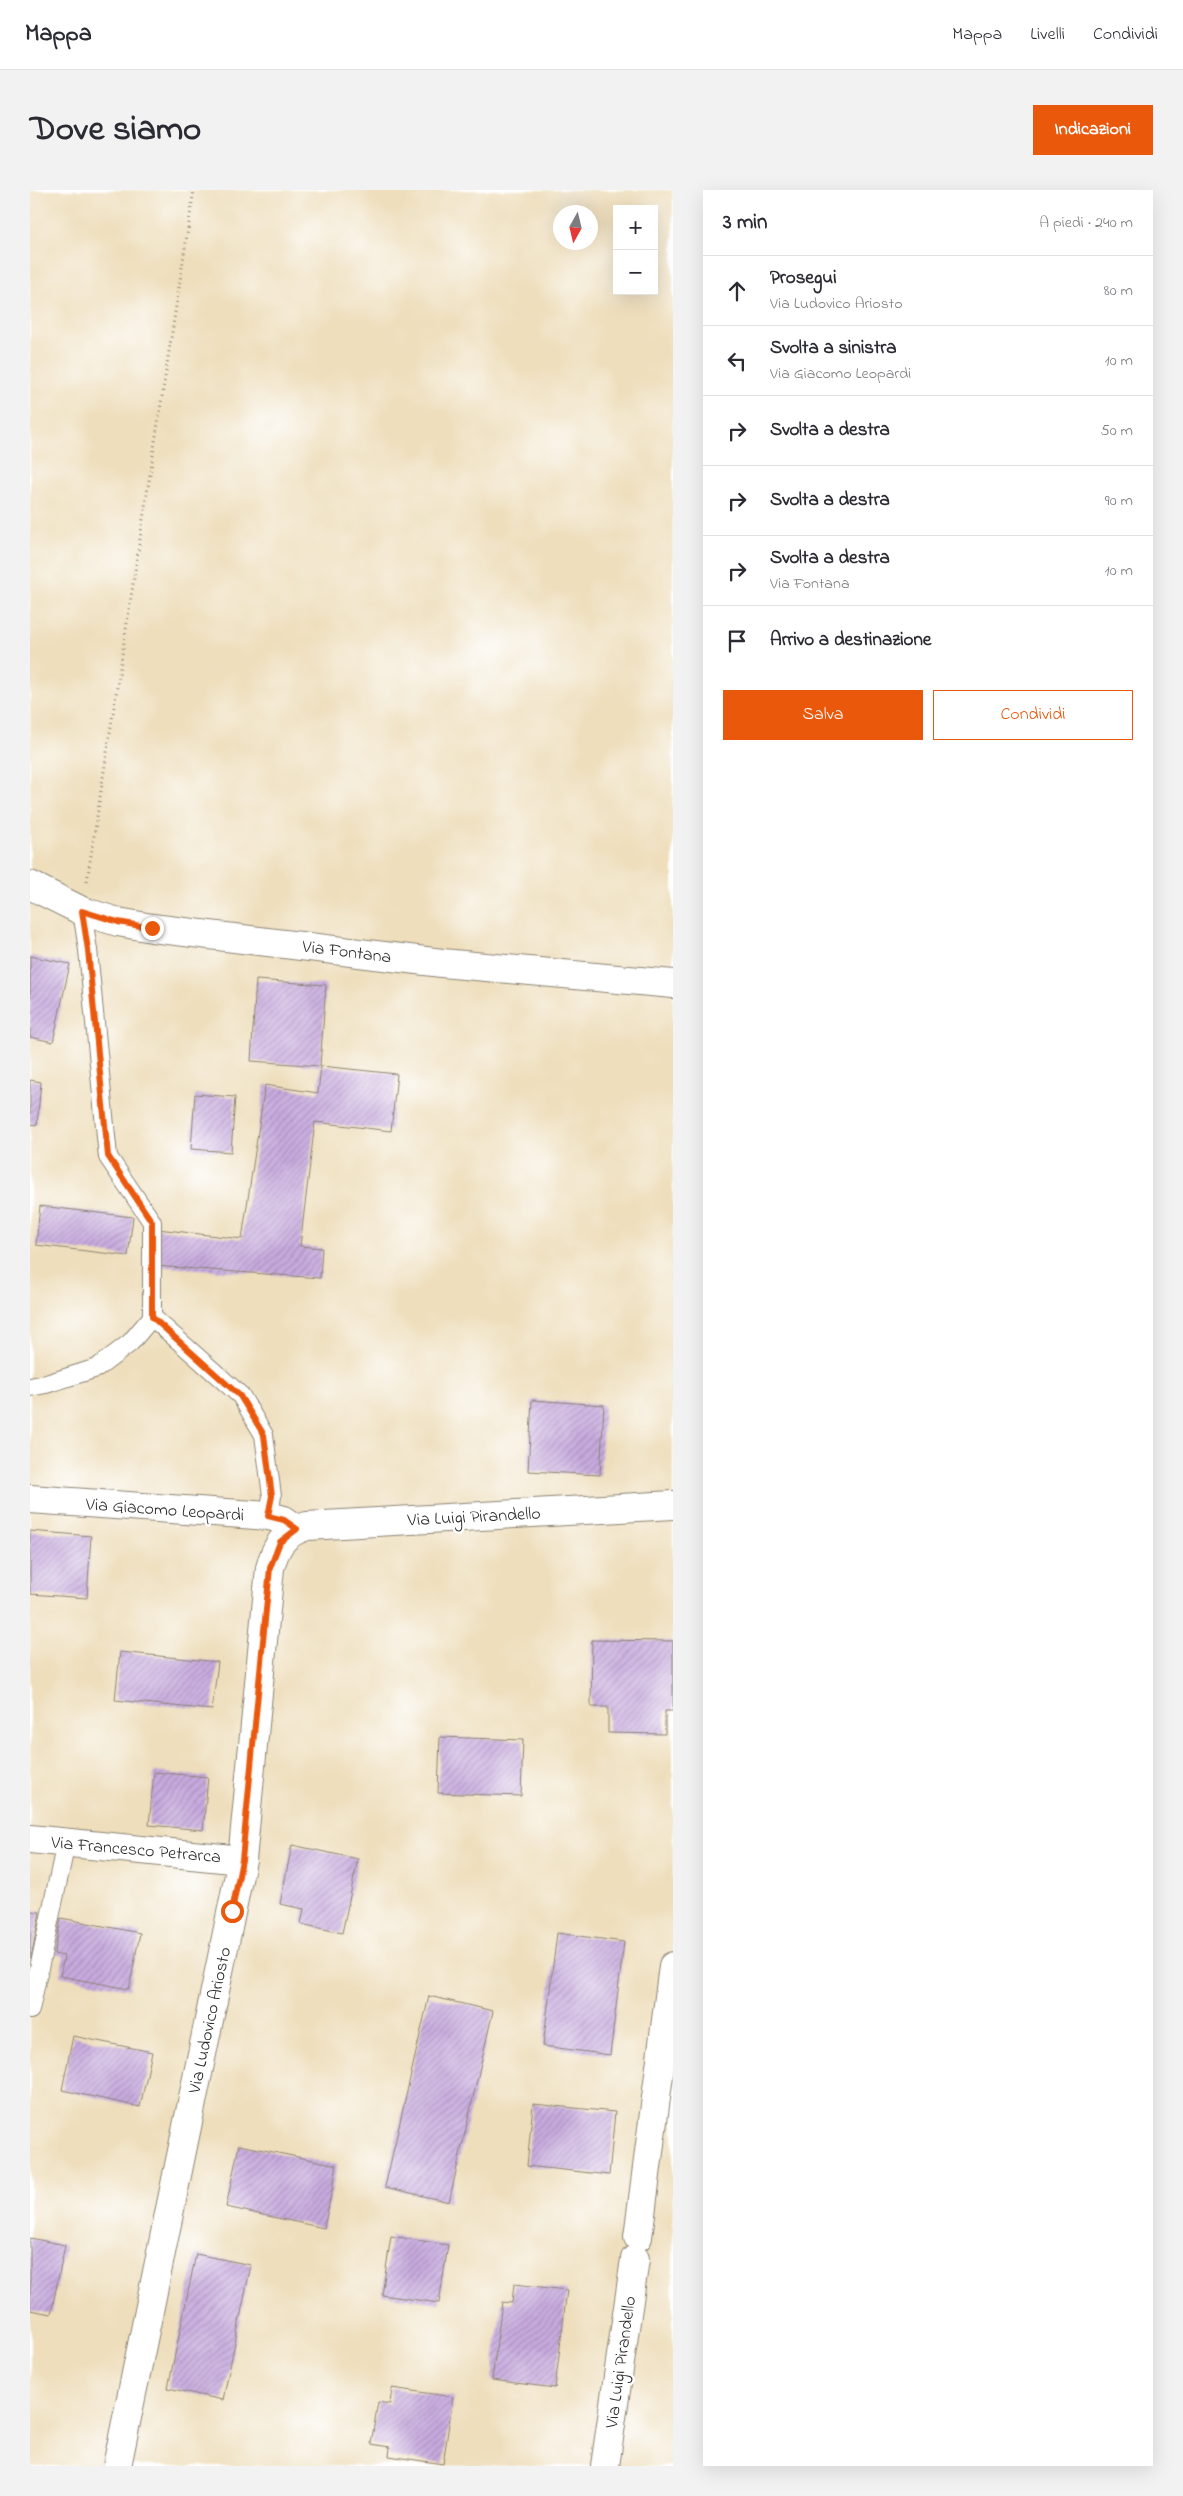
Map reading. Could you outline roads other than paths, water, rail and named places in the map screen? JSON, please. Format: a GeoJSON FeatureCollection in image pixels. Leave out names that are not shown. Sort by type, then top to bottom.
{"type":"FeatureCollection","features":[{"type":"Feature","properties":{"kind":"street","name":"Via Fontana"},"geometry":{"type":"LineString","coordinates":[[30,885],[82,911],[118,922],[162,929],[442,963],[673,984]]}},
{"type":"Feature","properties":{"kind":"street","name":"Via Giacomo Leopardi"},"geometry":{"type":"LineString","coordinates":[[30,1499],[268,1516],[284,1520],[288,1536]]}},
{"type":"Feature","properties":{"kind":"street","name":"Via Luigi Pirandello"},"geometry":{"type":"LineString","coordinates":[[288,1536],[307,1526],[673,1505]]}},
{"type":"Feature","properties":{"kind":"street","name":"Via Ludovico Ariosto"},"geometry":{"type":"LineString","coordinates":[[117,2466],[242,1860],[270,1568],[288,1536]]}},
{"type":"Feature","properties":{"kind":"street","name":"Via Francesco Petrarca"},"geometry":{"type":"LineString","coordinates":[[30,1839],[242,1860]]}},
{"type":"Feature","properties":{"kind":"street","name":"Via Luigi Pirandello"},"geometry":{"type":"LineString","coordinates":[[605,2466],[637,2248],[673,1966]]}},
{"type":"Feature","properties":{"kind":"lane"},"geometry":{"type":"LineString","coordinates":[[30,1387],[97,1368],[130,1343],[152,1317],[152,1222],[108,1156],[88,950],[82,911]]}},
{"type":"Feature","properties":{"kind":"lane"},"geometry":{"type":"LineString","coordinates":[[152,1317],[240,1396],[264,1435],[272,1496],[268,1516]]}},
{"type":"Feature","properties":{"kind":"lane"},"geometry":{"type":"LineString","coordinates":[[30,2010],[66,1843]]}}]}
